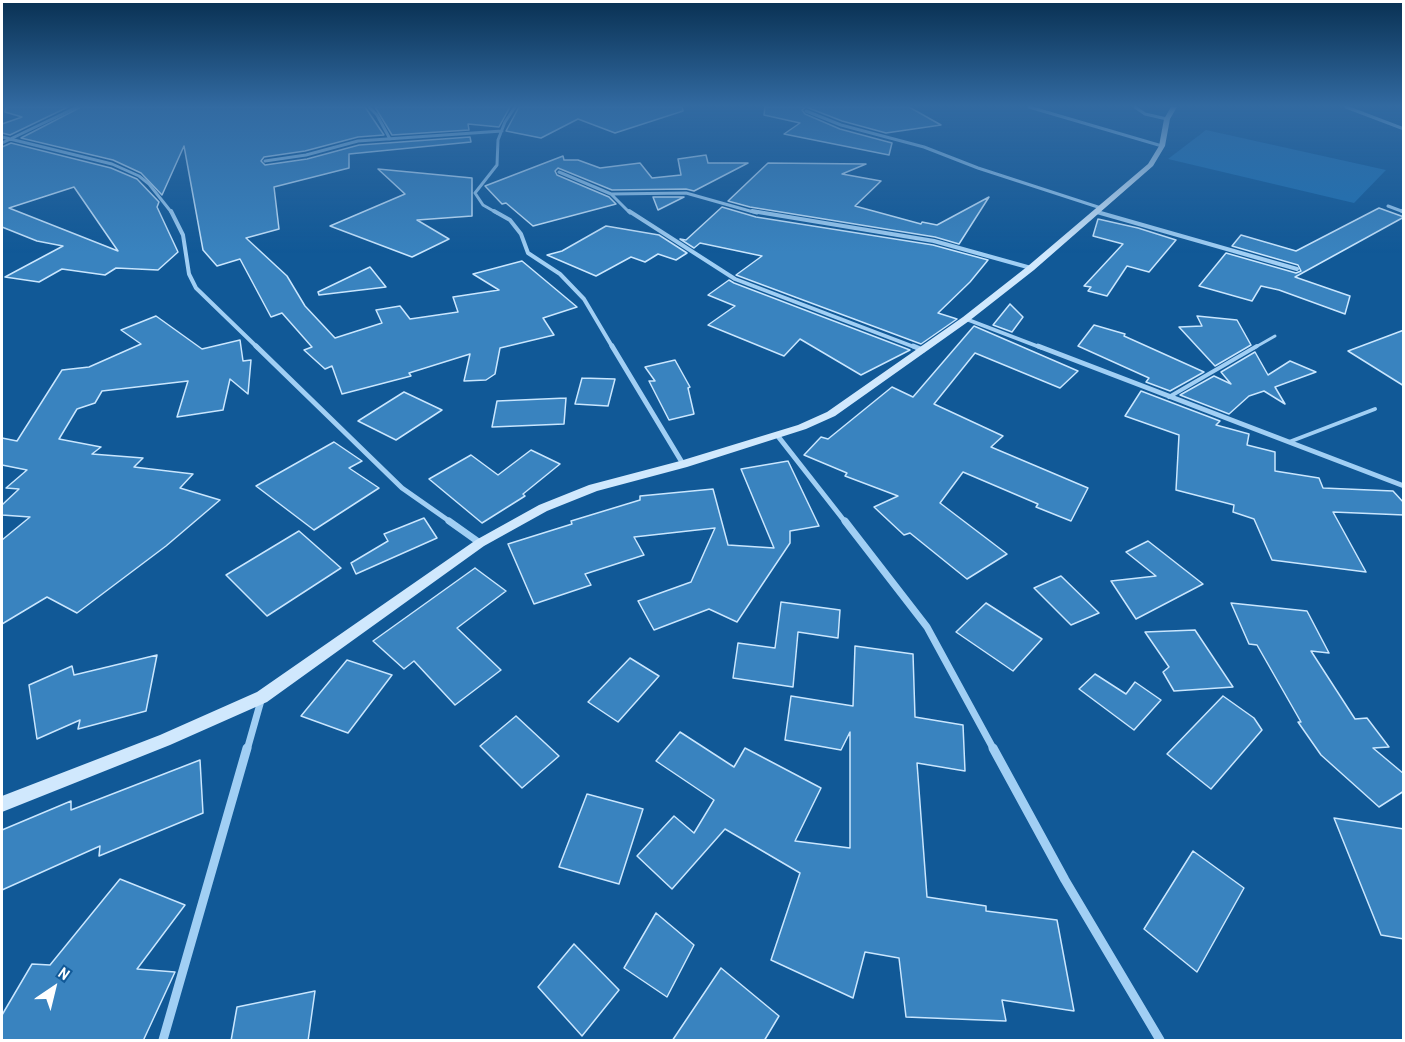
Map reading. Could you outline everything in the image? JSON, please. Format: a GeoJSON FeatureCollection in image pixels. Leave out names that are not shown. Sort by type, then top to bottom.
{"type":"FeatureCollection","features":[{"type":"Feature","properties":{"kind":"main road"},"geometry":{"type":"LineString","coordinates":[[2,804],[165,740],[262,697],[480,543],[543,508],[593,488],[777,435],[831,414],[966,319],[1031,268],[1151,165],[1156,156]]}},
{"type":"Feature","properties":{"kind":"street"},"geometry":{"type":"LineString","coordinates":[[76,156],[112,164],[139,176],[149,184],[174,215],[183,235],[189,274],[195,288],[402,488],[480,543]]}},
{"type":"Feature","properties":{"kind":"street"},"geometry":{"type":"LineString","coordinates":[[266,161],[302,156]]}},
{"type":"Feature","properties":{"kind":"street"},"geometry":{"type":"LineString","coordinates":[[497,156],[497,165],[475,193],[480,202],[510,220],[521,234],[528,253],[560,274],[584,299],[682,464]]}},
{"type":"Feature","properties":{"kind":"street"},"geometry":{"type":"LineString","coordinates":[[946,156],[1099,210],[1297,269]]}},
{"type":"Feature","properties":{"kind":"street"},"geometry":{"type":"LineString","coordinates":[[559,172],[611,194],[634,216],[735,279],[923,350]]}},
{"type":"Feature","properties":{"kind":"street"},"geometry":{"type":"LineString","coordinates":[[611,194],[686,193],[762,214],[934,241],[1031,268]]}},
{"type":"Feature","properties":{"kind":"street"},"geometry":{"type":"LineString","coordinates":[[1388,206],[1404,212]]}},
{"type":"Feature","properties":{"kind":"street"},"geometry":{"type":"LineString","coordinates":[[966,319],[1404,486]]}},
{"type":"Feature","properties":{"kind":"street"},"geometry":{"type":"LineString","coordinates":[[777,435],[927,627],[1065,880],[1160,1041]]}},
{"type":"Feature","properties":{"kind":"street"},"geometry":{"type":"LineString","coordinates":[[163,1041],[262,697]]}},
{"type":"Feature","properties":{"kind":"lane"},"geometry":{"type":"LineString","coordinates":[[1169,397],[1275,336]]}},
{"type":"Feature","properties":{"kind":"lane"},"geometry":{"type":"LineString","coordinates":[[1289,442],[1375,409]]}},
{"type":"Feature","properties":{"kind":"shaded area"},"geometry":{"type":"Polygon","coordinates":[[[1172,156],[1321,156],[1386,170],[1354,203],[1168,159],[1172,156]]]}},
{"type":"Feature","properties":{"kind":"building"},"geometry":{"type":"Polygon","coordinates":[[[2,156],[62,156],[111,168],[137,179],[159,202],[157,207],[178,252],[158,270],[116,268],[105,275],[62,269],[39,282],[5,277],[63,246],[37,241],[2,227],[2,156]],[[74,187],[9,208],[118,251],[74,187]]]}},
{"type":"Feature","properties":{"kind":"building"},"geometry":{"type":"Polygon","coordinates":[[[95,156],[180,156],[162,195],[141,173],[113,160],[95,156]]]}},
{"type":"Feature","properties":{"kind":"building"},"geometry":{"type":"Polygon","coordinates":[[[186,156],[273,156],[264,157],[261,161],[265,165],[320,156],[349,156],[349,168],[274,187],[279,229],[246,238],[287,276],[305,306],[335,338],[382,323],[376,310],[400,306],[410,319],[458,312],[453,297],[499,290],[473,274],[522,261],[577,307],[543,318],[554,335],[500,348],[495,374],[486,380],[464,381],[470,354],[409,373],[411,376],[342,394],[332,366],[325,369],[304,350],[312,347],[282,313],[271,317],[240,259],[217,266],[203,250],[186,156]]]}},
{"type":"Feature","properties":{"kind":"building"},"geometry":{"type":"Polygon","coordinates":[[[563,156],[564,160],[578,160],[600,168],[640,163],[652,178],[681,175],[678,159],[706,156],[708,163],[748,163],[694,191],[686,189],[612,190],[558,168],[555,171],[557,175],[609,197],[616,204],[533,226],[506,203],[502,204],[485,186],[563,156]]]}},
{"type":"Feature","properties":{"kind":"building"},"geometry":{"type":"Polygon","coordinates":[[[768,163],[866,164],[842,174],[881,181],[855,206],[921,224],[922,222],[937,225],[989,197],[959,244],[935,237],[750,207],[728,201],[768,163]]]}},
{"type":"Feature","properties":{"kind":"building"},"geometry":{"type":"Polygon","coordinates":[[[378,169],[472,178],[472,216],[417,220],[449,239],[412,257],[330,226],[405,194],[378,169]]]}},
{"type":"Feature","properties":{"kind":"building"},"geometry":{"type":"Polygon","coordinates":[[[653,197],[684,197],[658,210],[653,197]]]}},
{"type":"Feature","properties":{"kind":"building"},"geometry":{"type":"Polygon","coordinates":[[[722,207],[756,217],[933,245],[988,260],[970,282],[938,313],[957,319],[921,344],[736,275],[762,256],[700,243],[694,248],[680,239],[686,240],[722,207]]]}},
{"type":"Feature","properties":{"kind":"building"},"geometry":{"type":"Polygon","coordinates":[[[1379,208],[1404,217],[1295,277],[1350,296],[1345,314],[1279,290],[1261,286],[1252,301],[1199,286],[1226,253],[1296,273],[1301,271],[1298,265],[1232,246],[1241,235],[1296,251],[1379,208]]]}},
{"type":"Feature","properties":{"kind":"building"},"geometry":{"type":"Polygon","coordinates":[[[1098,219],[1176,240],[1149,272],[1127,266],[1107,296],[1088,291],[1091,287],[1084,286],[1123,244],[1093,236],[1098,219]]]}},
{"type":"Feature","properties":{"kind":"building"},"geometry":{"type":"Polygon","coordinates":[[[606,226],[659,235],[687,253],[676,260],[658,254],[645,262],[631,257],[596,276],[547,255],[562,251],[606,226]]]}},
{"type":"Feature","properties":{"kind":"building"},"geometry":{"type":"Polygon","coordinates":[[[370,267],[386,287],[319,295],[318,292],[370,267]]]}},
{"type":"Feature","properties":{"kind":"building"},"geometry":{"type":"Polygon","coordinates":[[[729,280],[910,350],[861,375],[800,339],[784,356],[708,325],[735,306],[708,295],[729,280]]]}},
{"type":"Feature","properties":{"kind":"building"},"geometry":{"type":"Polygon","coordinates":[[[1010,304],[1023,317],[1012,332],[993,325],[1010,304]]]}},
{"type":"Feature","properties":{"kind":"building"},"geometry":{"type":"Polygon","coordinates":[[[156,316],[202,349],[240,340],[243,361],[251,360],[248,394],[230,379],[223,410],[177,417],[188,381],[102,391],[95,403],[77,409],[59,439],[101,447],[92,454],[143,458],[134,467],[193,474],[180,488],[220,500],[166,546],[77,613],[47,597],[2,624],[2,540],[30,517],[2,515],[2,505],[19,489],[6,488],[27,470],[2,465],[2,438],[17,441],[62,370],[89,367],[141,344],[121,330],[156,316]]]}},
{"type":"Feature","properties":{"kind":"building"},"geometry":{"type":"Polygon","coordinates":[[[1197,316],[1237,320],[1251,345],[1215,366],[1179,327],[1202,326],[1197,316]]]}},
{"type":"Feature","properties":{"kind":"building"},"geometry":{"type":"Polygon","coordinates":[[[1094,325],[1125,334],[1124,336],[1204,372],[1170,391],[1146,382],[1149,378],[1078,346],[1094,325]]]}},
{"type":"Feature","properties":{"kind":"building"},"geometry":{"type":"Polygon","coordinates":[[[974,326],[1078,371],[1060,388],[975,353],[934,404],[1003,436],[991,447],[1088,488],[1071,521],[1036,507],[1038,504],[963,472],[940,503],[1007,554],[967,579],[910,533],[904,535],[874,507],[898,496],[845,476],[847,473],[804,455],[821,437],[828,439],[892,387],[913,397],[974,326]]]}},
{"type":"Feature","properties":{"kind":"building"},"geometry":{"type":"Polygon","coordinates":[[[1404,330],[1404,386],[1348,351],[1404,330]]]}},
{"type":"Feature","properties":{"kind":"building"},"geometry":{"type":"Polygon","coordinates":[[[1255,352],[1268,375],[1290,361],[1316,372],[1275,387],[1285,404],[1264,391],[1249,396],[1229,414],[1180,395],[1214,376],[1231,384],[1221,372],[1255,352]]]}},
{"type":"Feature","properties":{"kind":"building"},"geometry":{"type":"Polygon","coordinates":[[[675,360],[690,387],[688,388],[694,414],[669,420],[649,381],[655,381],[645,367],[675,360]]]}},
{"type":"Feature","properties":{"kind":"building"},"geometry":{"type":"Polygon","coordinates":[[[582,378],[615,379],[608,406],[575,404],[582,378]]]}},
{"type":"Feature","properties":{"kind":"building"},"geometry":{"type":"Polygon","coordinates":[[[1141,391],[1220,421],[1216,425],[1249,434],[1247,445],[1275,452],[1275,471],[1319,478],[1323,488],[1393,491],[1404,503],[1404,515],[1333,512],[1366,572],[1272,560],[1254,519],[1233,512],[1234,505],[1176,490],[1179,435],[1125,416],[1141,391]]]}},
{"type":"Feature","properties":{"kind":"building"},"geometry":{"type":"Polygon","coordinates":[[[404,392],[442,410],[396,440],[358,421],[404,392]]]}},
{"type":"Feature","properties":{"kind":"building"},"geometry":{"type":"Polygon","coordinates":[[[566,398],[564,424],[492,427],[497,401],[566,398]]]}},
{"type":"Feature","properties":{"kind":"building"},"geometry":{"type":"Polygon","coordinates":[[[334,442],[362,461],[349,468],[379,488],[314,530],[256,486],[334,442]]]}},
{"type":"Feature","properties":{"kind":"building"},"geometry":{"type":"Polygon","coordinates":[[[531,450],[560,464],[523,494],[525,496],[482,523],[429,479],[471,455],[498,475],[531,450]]]}},
{"type":"Feature","properties":{"kind":"building"},"geometry":{"type":"Polygon","coordinates":[[[788,461],[819,526],[790,531],[790,543],[737,622],[709,609],[654,630],[638,601],[691,582],[715,528],[634,537],[644,555],[585,574],[591,585],[534,604],[508,544],[572,524],[571,521],[640,500],[640,496],[713,489],[728,545],[774,548],[741,469],[788,461]]]}},
{"type":"Feature","properties":{"kind":"building"},"geometry":{"type":"Polygon","coordinates":[[[424,518],[437,538],[356,574],[351,563],[388,541],[384,534],[424,518]]]}},
{"type":"Feature","properties":{"kind":"building"},"geometry":{"type":"Polygon","coordinates":[[[299,531],[341,568],[267,616],[226,575],[299,531]]]}},
{"type":"Feature","properties":{"kind":"building"},"geometry":{"type":"Polygon","coordinates":[[[1148,541],[1203,584],[1136,619],[1111,581],[1156,576],[1126,552],[1148,541]]]}},
{"type":"Feature","properties":{"kind":"building"},"geometry":{"type":"Polygon","coordinates":[[[475,568],[506,591],[457,628],[501,670],[455,705],[414,661],[404,669],[373,641],[475,568]]]}},
{"type":"Feature","properties":{"kind":"building"},"geometry":{"type":"Polygon","coordinates":[[[1061,576],[1099,613],[1071,625],[1034,588],[1061,576]]]}},
{"type":"Feature","properties":{"kind":"building"},"geometry":{"type":"Polygon","coordinates":[[[781,602],[840,610],[838,638],[798,632],[793,687],[733,678],[738,643],[775,648],[781,602]]]}},
{"type":"Feature","properties":{"kind":"building"},"geometry":{"type":"Polygon","coordinates":[[[986,603],[1042,639],[1013,671],[956,632],[986,603]]]}},
{"type":"Feature","properties":{"kind":"building"},"geometry":{"type":"Polygon","coordinates":[[[1231,603],[1307,611],[1329,653],[1311,651],[1355,719],[1367,718],[1389,747],[1373,748],[1404,774],[1404,791],[1379,807],[1321,755],[1298,722],[1301,722],[1257,645],[1249,644],[1231,603]]]}},
{"type":"Feature","properties":{"kind":"building"},"geometry":{"type":"Polygon","coordinates":[[[1195,630],[1233,687],[1174,691],[1163,672],[1169,667],[1145,632],[1195,630]]]}},
{"type":"Feature","properties":{"kind":"building"},"geometry":{"type":"Polygon","coordinates":[[[855,646],[913,654],[915,717],[963,725],[965,771],[917,763],[927,897],[986,906],[986,911],[1057,920],[1074,1011],[1002,1000],[1006,1021],[906,1017],[899,958],[865,952],[853,998],[771,960],[800,873],[725,829],[672,889],[637,856],[674,816],[694,833],[714,800],[656,761],[680,732],[734,767],[745,748],[821,788],[795,841],[850,848],[850,732],[841,750],[785,740],[791,696],[853,706],[855,646]]]}},
{"type":"Feature","properties":{"kind":"building"},"geometry":{"type":"Polygon","coordinates":[[[157,655],[146,711],[78,729],[80,720],[37,739],[29,685],[72,666],[74,675],[157,655]]]}},
{"type":"Feature","properties":{"kind":"building"},"geometry":{"type":"Polygon","coordinates":[[[630,658],[659,676],[618,722],[588,702],[630,658]]]}},
{"type":"Feature","properties":{"kind":"building"},"geometry":{"type":"Polygon","coordinates":[[[347,660],[392,675],[348,733],[301,716],[347,660]]]}},
{"type":"Feature","properties":{"kind":"building"},"geometry":{"type":"Polygon","coordinates":[[[1095,674],[1126,694],[1135,682],[1161,700],[1134,730],[1079,689],[1095,674]]]}},
{"type":"Feature","properties":{"kind":"building"},"geometry":{"type":"Polygon","coordinates":[[[1223,696],[1254,718],[1262,730],[1211,789],[1167,754],[1223,696]]]}},
{"type":"Feature","properties":{"kind":"building"},"geometry":{"type":"Polygon","coordinates":[[[516,716],[559,756],[522,788],[480,746],[516,716]]]}},
{"type":"Feature","properties":{"kind":"building"},"geometry":{"type":"Polygon","coordinates":[[[200,760],[203,813],[99,856],[100,846],[2,890],[2,830],[71,801],[71,810],[200,760]]]}},
{"type":"Feature","properties":{"kind":"building"},"geometry":{"type":"Polygon","coordinates":[[[587,794],[643,809],[619,884],[559,867],[587,794]]]}},
{"type":"Feature","properties":{"kind":"building"},"geometry":{"type":"Polygon","coordinates":[[[1334,818],[1404,829],[1404,939],[1381,935],[1334,818]]]}},
{"type":"Feature","properties":{"kind":"building"},"geometry":{"type":"Polygon","coordinates":[[[1193,851],[1244,888],[1197,972],[1144,929],[1193,851]]]}},
{"type":"Feature","properties":{"kind":"building"},"geometry":{"type":"Polygon","coordinates":[[[120,879],[185,905],[137,969],[175,972],[143,1041],[2,1041],[2,1015],[32,964],[50,965],[120,879]]]}},
{"type":"Feature","properties":{"kind":"building"},"geometry":{"type":"Polygon","coordinates":[[[656,913],[694,945],[667,997],[624,968],[656,913]]]}},
{"type":"Feature","properties":{"kind":"building"},"geometry":{"type":"Polygon","coordinates":[[[574,944],[619,990],[582,1036],[538,987],[574,944]]]}},
{"type":"Feature","properties":{"kind":"building"},"geometry":{"type":"Polygon","coordinates":[[[721,968],[779,1016],[764,1041],[672,1041],[721,968]]]}},
{"type":"Feature","properties":{"kind":"building"},"geometry":{"type":"Polygon","coordinates":[[[315,991],[308,1041],[231,1041],[237,1007],[315,991]]]}}]}
